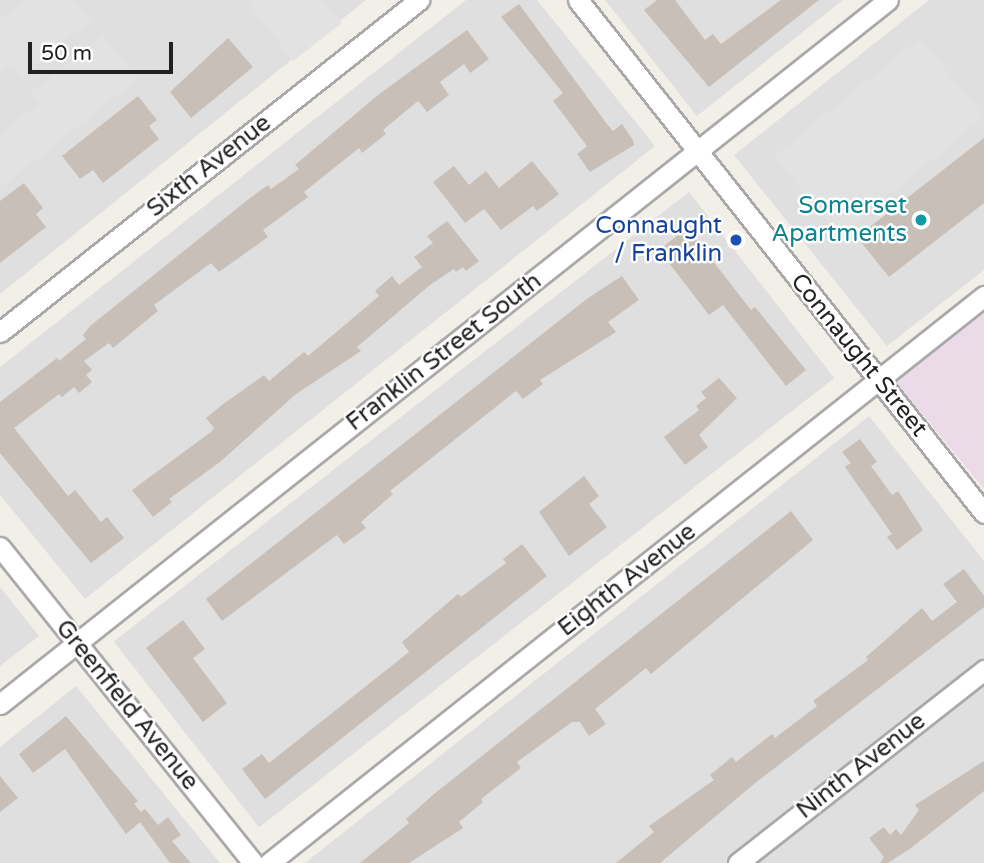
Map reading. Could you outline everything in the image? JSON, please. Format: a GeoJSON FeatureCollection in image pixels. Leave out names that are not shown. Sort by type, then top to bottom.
{"type":"FeatureCollection","features":[{"type":"Feature","properties":{"kind":"street","name":"Sixth Avenue"},"geometry":{"type":"LineString","coordinates":[[0,331],[419,0]]}},
{"type":"Feature","properties":{"kind":"street","name":"Connaught Street"},"geometry":{"type":"LineString","coordinates":[[578,0],[984,513]]}},
{"type":"Feature","properties":{"kind":"street","name":"Franklin Street South"},"geometry":{"type":"LineString","coordinates":[[0,704],[888,0]]}},
{"type":"Feature","properties":{"kind":"street","name":"Eighth Avenue"},"geometry":{"type":"LineString","coordinates":[[269,863],[984,296]]}},
{"type":"Feature","properties":{"kind":"street","name":"Greenfield Avenue"},"geometry":{"type":"LineString","coordinates":[[0,547],[253,863]]}},
{"type":"Feature","properties":{"kind":"street","name":"Ninth Avenue"},"geometry":{"type":"LineString","coordinates":[[738,863],[984,670]]}},
{"type":"Feature","properties":{"kind":"shaded area"},"geometry":{"type":"Polygon","coordinates":[[[0,0],[366,0],[0,294],[0,0]]]}},
{"type":"Feature","properties":{"kind":"shaded area"},"geometry":{"type":"Polygon","coordinates":[[[24,0],[74,0],[91,20],[22,77],[11,65],[0,74],[0,20],[24,0]]]}},
{"type":"Feature","properties":{"kind":"shaded area"},"geometry":{"type":"Polygon","coordinates":[[[246,0],[323,0],[342,23],[293,61],[246,0]]]}},
{"type":"Feature","properties":{"kind":"shaded area"},"geometry":{"type":"Polygon","coordinates":[[[466,0],[537,0],[655,146],[85,599],[0,495],[0,367],[466,0]]]}},
{"type":"Feature","properties":{"kind":"shaded area"},"geometry":{"type":"Polygon","coordinates":[[[605,0],[843,0],[697,116],[605,0]]]}},
{"type":"Feature","properties":{"kind":"shaded area"},"geometry":{"type":"Polygon","coordinates":[[[929,0],[984,0],[984,270],[887,346],[734,155],[929,0]]]}},
{"type":"Feature","properties":{"kind":"shaded area"},"geometry":{"type":"Polygon","coordinates":[[[103,35],[138,78],[0,188],[0,135],[38,104],[30,93],[103,35]]]}},
{"type":"Feature","properties":{"kind":"shaded area"},"geometry":{"type":"Polygon","coordinates":[[[920,38],[984,117],[838,236],[774,156],[920,38]]]}},
{"type":"Feature","properties":{"kind":"shaded area"},"geometry":{"type":"Polygon","coordinates":[[[689,192],[834,378],[259,827],[114,641],[689,192]]]}},
{"type":"Feature","properties":{"kind":"shaded area"},"geometry":{"type":"Polygon","coordinates":[[[984,311],[984,489],[895,381],[984,311]]]}},
{"type":"Feature","properties":{"kind":"shaded area"},"geometry":{"type":"Polygon","coordinates":[[[869,416],[984,561],[984,863],[305,863],[869,416]]]}},
{"type":"Feature","properties":{"kind":"shaded area"},"geometry":{"type":"Polygon","coordinates":[[[0,587],[39,636],[0,666],[0,587]]]}},
{"type":"Feature","properties":{"kind":"shaded area"},"geometry":{"type":"Polygon","coordinates":[[[76,686],[220,863],[0,863],[0,747],[76,686]]]}},
{"type":"Feature","properties":{"kind":"building"},"geometry":{"type":"Polygon","coordinates":[[[657,0],[675,0],[705,40],[713,34],[721,44],[781,0],[819,0],[709,87],[644,10],[657,0]]]}},
{"type":"Feature","properties":{"kind":"building"},"geometry":{"type":"Polygon","coordinates":[[[519,4],[607,124],[613,131],[622,124],[633,140],[634,145],[590,172],[577,154],[587,146],[553,101],[563,93],[501,17],[519,4]]]}},
{"type":"Feature","properties":{"kind":"building"},"geometry":{"type":"Polygon","coordinates":[[[467,30],[489,59],[470,73],[464,64],[440,82],[449,95],[427,112],[418,101],[383,130],[386,134],[362,153],[359,148],[304,192],[308,197],[263,230],[268,237],[219,272],[211,263],[154,305],[158,311],[113,348],[109,343],[84,361],[92,370],[86,375],[92,382],[79,393],[74,387],[62,397],[59,394],[14,428],[68,496],[75,490],[101,522],[107,517],[124,538],[91,563],[0,453],[0,402],[57,358],[59,361],[86,339],[83,335],[90,326],[250,198],[268,185],[271,189],[299,169],[295,165],[378,95],[467,30]]]}},
{"type":"Feature","properties":{"kind":"building"},"geometry":{"type":"Polygon","coordinates":[[[228,38],[253,67],[191,118],[170,92],[228,38]]]}},
{"type":"Feature","properties":{"kind":"building"},"geometry":{"type":"Polygon","coordinates":[[[138,96],[157,120],[149,126],[159,139],[103,183],[93,170],[80,179],[62,156],[138,96]]]}},
{"type":"Feature","properties":{"kind":"building","name":"Somerset Apartments"},"geometry":{"type":"Polygon","coordinates":[[[984,138],[984,203],[889,277],[857,237],[984,138]]]}},
{"type":"Feature","properties":{"kind":"building"},"geometry":{"type":"Polygon","coordinates":[[[532,161],[559,194],[537,211],[533,206],[501,230],[484,209],[465,223],[433,182],[454,166],[469,185],[486,171],[499,188],[532,161]]]}},
{"type":"Feature","properties":{"kind":"building"},"geometry":{"type":"Polygon","coordinates":[[[24,183],[43,208],[36,214],[46,227],[0,263],[0,201],[24,183]]]}},
{"type":"Feature","properties":{"kind":"building"},"geometry":{"type":"Polygon","coordinates":[[[447,221],[479,261],[466,271],[463,267],[456,272],[454,269],[430,285],[357,347],[361,351],[296,394],[220,462],[169,499],[172,502],[153,517],[132,490],[211,432],[214,428],[206,418],[222,405],[264,375],[269,381],[304,352],[308,356],[379,296],[375,291],[392,276],[399,285],[422,267],[414,257],[433,243],[427,236],[447,221]]]}},
{"type":"Feature","properties":{"kind":"building"},"geometry":{"type":"Polygon","coordinates":[[[687,228],[751,310],[755,307],[806,370],[786,386],[723,305],[709,315],[659,250],[687,228]]]}},
{"type":"Feature","properties":{"kind":"building"},"geometry":{"type":"Polygon","coordinates":[[[622,276],[639,300],[608,322],[616,332],[540,380],[543,384],[523,399],[516,391],[390,491],[393,494],[361,522],[366,528],[344,544],[337,535],[222,621],[206,599],[588,298],[622,276]]]}},
{"type":"Feature","properties":{"kind":"building"},"geometry":{"type":"Polygon","coordinates":[[[719,378],[737,398],[699,435],[708,447],[685,465],[664,437],[699,410],[696,406],[706,398],[701,392],[719,378]]]}},
{"type":"Feature","properties":{"kind":"building"},"geometry":{"type":"Polygon","coordinates":[[[860,439],[877,462],[871,466],[892,495],[898,491],[923,530],[897,550],[887,537],[892,534],[845,467],[851,463],[842,452],[860,439]]]}},
{"type":"Feature","properties":{"kind":"building"},"geometry":{"type":"Polygon","coordinates":[[[584,476],[599,496],[589,504],[607,527],[569,556],[539,512],[584,476]]]}},
{"type":"Feature","properties":{"kind":"building"},"geometry":{"type":"Polygon","coordinates":[[[791,511],[813,540],[651,674],[646,668],[595,709],[606,724],[589,736],[580,722],[572,722],[517,762],[521,768],[481,799],[483,802],[459,822],[463,828],[409,863],[360,863],[409,823],[406,819],[434,794],[791,511]]]}},
{"type":"Feature","properties":{"kind":"building"},"geometry":{"type":"Polygon","coordinates":[[[522,544],[547,576],[265,799],[242,769],[262,754],[269,763],[409,652],[402,642],[458,594],[461,597],[506,563],[503,559],[522,544]]]}},
{"type":"Feature","properties":{"kind":"building"},"geometry":{"type":"Polygon","coordinates":[[[964,569],[984,596],[984,607],[754,784],[660,863],[616,863],[654,832],[649,826],[714,780],[710,775],[732,757],[736,762],[772,734],[775,738],[817,706],[813,701],[868,660],[866,657],[922,608],[932,621],[957,602],[943,584],[964,569]]]}},
{"type":"Feature","properties":{"kind":"building"},"geometry":{"type":"Polygon","coordinates":[[[183,620],[205,649],[193,658],[227,703],[203,722],[146,648],[183,620]]]}},
{"type":"Feature","properties":{"kind":"building"},"geometry":{"type":"Polygon","coordinates":[[[66,716],[138,801],[134,804],[141,812],[145,809],[158,825],[168,817],[181,835],[172,841],[191,863],[170,863],[140,822],[126,834],[65,749],[33,773],[19,754],[66,716]]]}},
{"type":"Feature","properties":{"kind":"building"},"geometry":{"type":"Polygon","coordinates":[[[984,761],[984,791],[911,848],[888,863],[880,863],[884,857],[869,838],[884,827],[890,835],[896,829],[901,835],[919,810],[915,805],[984,761]]]}},
{"type":"Feature","properties":{"kind":"building"},"geometry":{"type":"Polygon","coordinates":[[[0,776],[18,798],[0,812],[0,776]]]}},
{"type":"Feature","properties":{"kind":"place","name":"Somerset Apartments"},"geometry":{"type":"Point","coordinates":[921,220]}},
{"type":"Feature","properties":{"kind":"place","name":"Connaught / Franklin"},"geometry":{"type":"Point","coordinates":[736,240]}}]}
